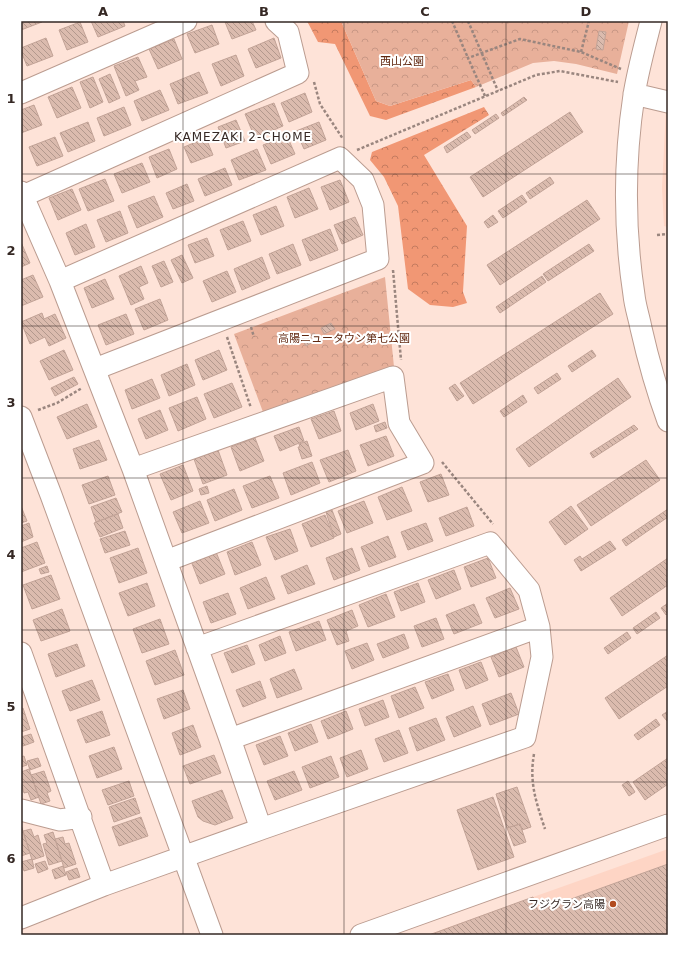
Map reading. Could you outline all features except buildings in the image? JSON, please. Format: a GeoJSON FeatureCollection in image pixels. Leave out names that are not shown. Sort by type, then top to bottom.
{"type":"FeatureCollection","features":[{"type":"Feature","properties":{"kind":"street"},"geometry":{"type":"LineString","coordinates":[[21,92],[186,21]]}},
{"type":"Feature","properties":{"kind":"street"},"geometry":{"type":"LineString","coordinates":[[261,829],[133,468],[91,377],[60,281],[22,194],[298,73],[288,32],[276,21]]}},
{"type":"Feature","properties":{"kind":"street"},"geometry":{"type":"LineString","coordinates":[[651,21],[626,88],[628,143],[626,191],[628,244],[634,296],[644,343],[660,400],[668,421]]}},
{"type":"Feature","properties":{"kind":"street"},"geometry":{"type":"LineString","coordinates":[[626,88],[668,102]]}},
{"type":"Feature","properties":{"kind":"street"},"geometry":{"type":"LineString","coordinates":[[60,281],[340,158],[363,180],[373,205],[378,259],[91,377]]}},
{"type":"Feature","properties":{"kind":"street"},"geometry":{"type":"LineString","coordinates":[[133,468],[393,376],[399,423],[423,464],[166,561]]}},
{"type":"Feature","properties":{"kind":"street"},"geometry":{"type":"LineString","coordinates":[[21,417],[54,502],[212,935]]}},
{"type":"Feature","properties":{"kind":"street"},"geometry":{"type":"LineString","coordinates":[[21,918],[104,884],[525,737],[542,657],[539,627],[529,590],[490,543],[197,648]]}},
{"type":"Feature","properties":{"kind":"street"},"geometry":{"type":"LineString","coordinates":[[230,739],[539,627]]}},
{"type":"Feature","properties":{"kind":"street"},"geometry":{"type":"LineString","coordinates":[[21,653],[26,680],[81,817],[104,884]]}},
{"type":"Feature","properties":{"kind":"street"},"geometry":{"type":"LineString","coordinates":[[21,810],[60,820],[81,817]]}},
{"type":"Feature","properties":{"kind":"street"},"geometry":{"type":"LineString","coordinates":[[361,935],[668,825]]}},
{"type":"Feature","properties":{"kind":"path"},"geometry":{"type":"LineString","coordinates":[[452,21],[485,96]]}},
{"type":"Feature","properties":{"kind":"path"},"geometry":{"type":"LineString","coordinates":[[468,21],[498,91]]}},
{"type":"Feature","properties":{"kind":"path"},"geometry":{"type":"LineString","coordinates":[[581,52],[589,21]]}},
{"type":"Feature","properties":{"kind":"path"},"geometry":{"type":"LineString","coordinates":[[468,58],[520,39],[581,52],[621,69]]}},
{"type":"Feature","properties":{"kind":"path"},"geometry":{"type":"LineString","coordinates":[[353,151],[536,75],[560,71],[626,88]]}},
{"type":"Feature","properties":{"kind":"path"},"geometry":{"type":"LineString","coordinates":[[313,75],[320,104],[344,140]]}},
{"type":"Feature","properties":{"kind":"path"},"geometry":{"type":"LineString","coordinates":[[657,235],[668,234]]}},
{"type":"Feature","properties":{"kind":"path"},"geometry":{"type":"LineString","coordinates":[[393,269],[402,363]]}},
{"type":"Feature","properties":{"kind":"path"},"geometry":{"type":"LineString","coordinates":[[225,332],[257,424]]}},
{"type":"Feature","properties":{"kind":"path"},"geometry":{"type":"LineString","coordinates":[[52,404],[91,377]]}},
{"type":"Feature","properties":{"kind":"path"},"geometry":{"type":"LineString","coordinates":[[439,459],[494,526]]}},
{"type":"Feature","properties":{"kind":"path"},"geometry":{"type":"LineString","coordinates":[[534,752],[532,766],[533,794],[545,829]]}},
{"type":"Feature","properties":{"kind":"shaded area"},"geometry":{"type":"Polygon","coordinates":[[[666,109],[668,109],[668,227],[664,226],[662,188],[666,109]]]}},
{"type":"Feature","properties":{"kind":"shaded area","name":"フジグラン高陽"},"geometry":{"type":"Polygon","coordinates":[[[668,849],[668,935],[427,935],[668,849]]]}},
{"type":"Feature","properties":{"kind":"green space"},"geometry":{"type":"Polygon","coordinates":[[[307,21],[341,21],[376,101],[390,106],[471,80],[476,87],[386,120],[370,116],[335,44],[318,42],[307,21]]]}},
{"type":"Feature","properties":{"kind":"green space","name":"西山公園"},"geometry":{"type":"Polygon","coordinates":[[[341,21],[629,21],[617,74],[576,64],[554,61],[533,63],[476,87],[471,80],[390,106],[376,101],[341,21]]]}},
{"type":"Feature","properties":{"kind":"green space"},"geometry":{"type":"Polygon","coordinates":[[[484,107],[489,115],[424,155],[467,226],[463,292],[467,303],[453,307],[430,305],[408,289],[398,206],[384,177],[370,160],[372,152],[484,107]]]}},
{"type":"Feature","properties":{"kind":"green space","name":"高陽ニュータウン第七公園"},"geometry":{"type":"Polygon","coordinates":[[[385,277],[394,367],[263,412],[234,334],[385,277]]]}},
{"type":"Feature","properties":{"kind":"place","name":"フジグラン高陽"},"geometry":{"type":"Point","coordinates":[613,904]}},
{"type":"Feature","properties":{"kind":"district","name":"KAMEZAKI 2-CHOME"},"geometry":{"type":"Point","coordinates":[243,137]}}]}
